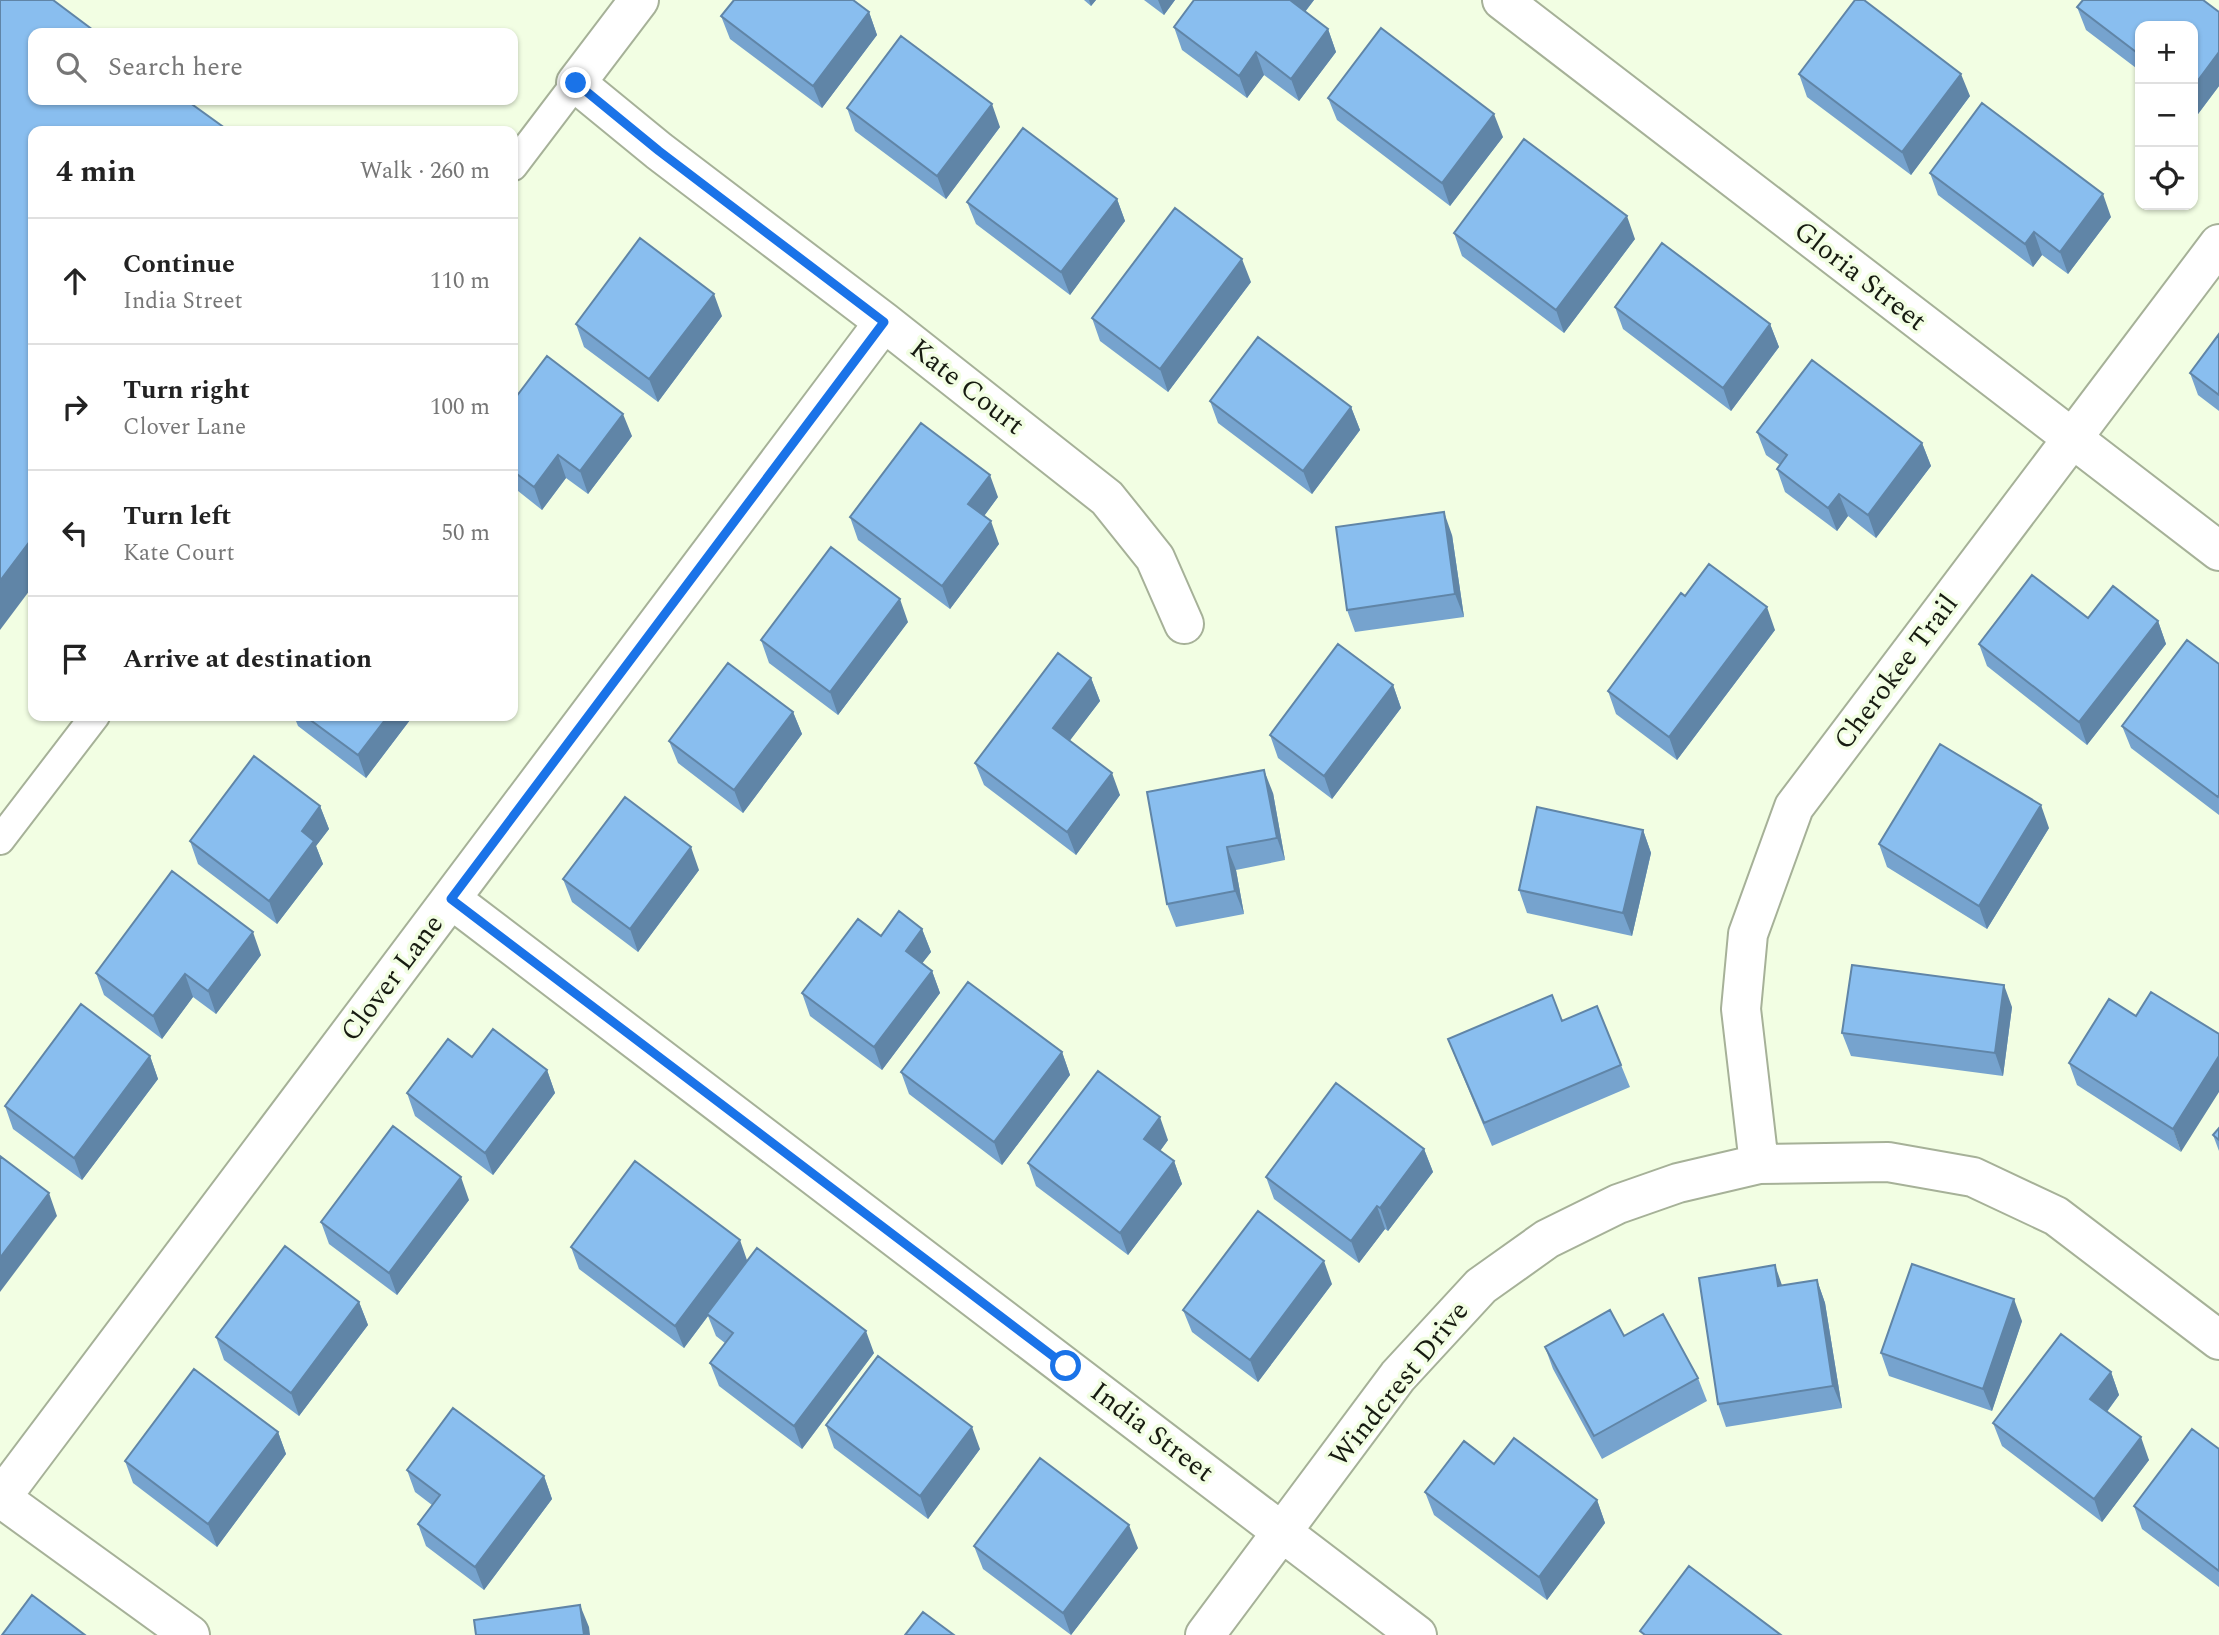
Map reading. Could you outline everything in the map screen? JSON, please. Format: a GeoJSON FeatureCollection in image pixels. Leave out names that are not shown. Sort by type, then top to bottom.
{"type":"FeatureCollection","features":[{"type":"Feature","properties":{"kind":"street"},"geometry":{"type":"LineString","coordinates":[[576,83],[639,0]]}},
{"type":"Feature","properties":{"kind":"street","name":"Gloria Street"},"geometry":{"type":"LineString","coordinates":[[1502,0],[2219,551]]}},
{"type":"Feature","properties":{"kind":"street","name":"Kate Court"},"geometry":{"type":"LineString","coordinates":[[576,83],[659,151],[884,322],[1107,498],[1155,558],[1184,624]]}},
{"type":"Feature","properties":{"kind":"street","name":"Cherokee Trail"},"geometry":{"type":"LineString","coordinates":[[1759,1164],[1741,1009],[1748,934],[1794,807],[2219,244]]}},
{"type":"Feature","properties":{"kind":"street","name":"Clover Lane"},"geometry":{"type":"LineString","coordinates":[[0,1499],[884,322]]}},
{"type":"Feature","properties":{"kind":"street","name":"India Street"},"geometry":{"type":"LineString","coordinates":[[451,899],[1417,1635]]}},
{"type":"Feature","properties":{"kind":"street","name":"Windcrest Drive"},"geometry":{"type":"LineString","coordinates":[[1205,1635],[1398,1376],[1481,1286],[1548,1239],[1618,1204],[1678,1183],[1759,1164],[1888,1162],[1973,1177],[2056,1216],[2219,1340]]}},
{"type":"Feature","properties":{"kind":"street"},"geometry":{"type":"LineString","coordinates":[[0,1499],[190,1635]]}},
{"type":"Feature","properties":{"kind":"lane"},"geometry":{"type":"LineString","coordinates":[[518,159],[576,83]]}},
{"type":"Feature","properties":{"kind":"lane"},"geometry":{"type":"LineString","coordinates":[[0,840],[91,721]]}},
{"type":"Feature","properties":{"kind":"building"},"geometry":{"type":"Polygon","coordinates":[[[0,0],[53,0],[90,28],[28,28],[28,105],[193,105],[222,126],[28,126],[28,544],[0,581],[0,0]]]}},
{"type":"Feature","properties":{"kind":"building"},"geometry":{"type":"Polygon","coordinates":[[[734,0],[853,0],[869,12],[813,86],[721,16],[734,0]]]}},
{"type":"Feature","properties":{"kind":"building"},"geometry":{"type":"Polygon","coordinates":[[[1194,0],[1290,0],[1328,29],[1291,79],[1256,52],[1239,76],[1174,27],[1194,0]]]}},
{"type":"Feature","properties":{"kind":"building"},"geometry":{"type":"Polygon","coordinates":[[[1855,0],[1864,0],[1961,74],[1902,152],[1799,74],[1855,0]]]}},
{"type":"Feature","properties":{"kind":"building"},"geometry":{"type":"Polygon","coordinates":[[[2083,0],[2203,0],[2219,12],[2219,52],[2198,80],[2198,21],[2135,21],[2135,51],[2077,7],[2083,0]]]}},
{"type":"Feature","properties":{"kind":"building"},"geometry":{"type":"Polygon","coordinates":[[[1381,28],[1494,114],[1442,183],[1328,98],[1381,28]]]}},
{"type":"Feature","properties":{"kind":"building"},"geometry":{"type":"Polygon","coordinates":[[[901,36],[992,104],[937,176],[847,108],[901,36]]]}},
{"type":"Feature","properties":{"kind":"building"},"geometry":{"type":"Polygon","coordinates":[[[1982,103],[2103,194],[2060,252],[2034,232],[2025,244],[1930,173],[1982,103]]]}},
{"type":"Feature","properties":{"kind":"building"},"geometry":{"type":"Polygon","coordinates":[[[1023,128],[1117,199],[1061,272],[967,202],[1023,128]]]}},
{"type":"Feature","properties":{"kind":"building"},"geometry":{"type":"Polygon","coordinates":[[[1524,139],[1627,216],[1556,310],[1454,233],[1524,139]]]}},
{"type":"Feature","properties":{"kind":"building"},"geometry":{"type":"Polygon","coordinates":[[[1175,208],[1242,259],[1160,369],[1092,318],[1175,208]]]}},
{"type":"Feature","properties":{"kind":"building"},"geometry":{"type":"Polygon","coordinates":[[[640,238],[714,294],[649,379],[576,324],[640,238]]]}},
{"type":"Feature","properties":{"kind":"building"},"geometry":{"type":"Polygon","coordinates":[[[1662,243],[1770,324],[1723,388],[1615,307],[1662,243]]]}},
{"type":"Feature","properties":{"kind":"building"},"geometry":{"type":"Polygon","coordinates":[[[2219,334],[2219,395],[2190,373],[2219,334]]]}},
{"type":"Feature","properties":{"kind":"building"},"geometry":{"type":"Polygon","coordinates":[[[1258,337],[1351,407],[1303,471],[1210,401],[1258,337]]]}},
{"type":"Feature","properties":{"kind":"building"},"geometry":{"type":"Polygon","coordinates":[[[547,356],[623,414],[580,471],[558,455],[534,487],[518,475],[518,394],[547,356]]]}},
{"type":"Feature","properties":{"kind":"building"},"geometry":{"type":"Polygon","coordinates":[[[1812,360],[1922,443],[1868,515],[1839,494],[1828,508],[1777,469],[1787,455],[1757,432],[1812,360]]]}},
{"type":"Feature","properties":{"kind":"building"},"geometry":{"type":"Polygon","coordinates":[[[921,423],[990,475],[968,504],[991,521],[942,586],[850,517],[921,423]]]}},
{"type":"Feature","properties":{"kind":"building"},"geometry":{"type":"Polygon","coordinates":[[[1444,512],[1455,594],[1347,610],[1336,527],[1444,512]]]}},
{"type":"Feature","properties":{"kind":"building"},"geometry":{"type":"Polygon","coordinates":[[[831,547],[900,599],[830,692],[761,640],[831,547]]]}},
{"type":"Feature","properties":{"kind":"building"},"geometry":{"type":"Polygon","coordinates":[[[1709,564],[1767,607],[1669,737],[1608,691],[1681,593],[1685,596],[1709,564]]]}},
{"type":"Feature","properties":{"kind":"building"},"geometry":{"type":"Polygon","coordinates":[[[2032,575],[2088,618],[2113,586],[2158,621],[2079,722],[1979,644],[2032,575]]]}},
{"type":"Feature","properties":{"kind":"building"},"geometry":{"type":"Polygon","coordinates":[[[2187,640],[2219,664],[2218,797],[2122,726],[2187,640]]]}},
{"type":"Feature","properties":{"kind":"building"},"geometry":{"type":"Polygon","coordinates":[[[1338,644],[1393,685],[1324,776],[1270,735],[1338,644]]]}},
{"type":"Feature","properties":{"kind":"building"},"geometry":{"type":"Polygon","coordinates":[[[1058,653],[1091,678],[1053,728],[1112,773],[1067,832],[975,763],[1058,653]]]}},
{"type":"Feature","properties":{"kind":"building"},"geometry":{"type":"Polygon","coordinates":[[[728,663],[793,712],[734,790],[669,741],[728,663]]]}},
{"type":"Feature","properties":{"kind":"building"},"geometry":{"type":"Polygon","coordinates":[[[312,721],[384,721],[358,755],[312,721]]]}},
{"type":"Feature","properties":{"kind":"building"},"geometry":{"type":"Polygon","coordinates":[[[1940,744],[2041,805],[1979,906],[1879,844],[1940,744]]]}},
{"type":"Feature","properties":{"kind":"building"},"geometry":{"type":"Polygon","coordinates":[[[254,756],[320,806],[302,831],[314,841],[269,901],[190,841],[254,756]]]}},
{"type":"Feature","properties":{"kind":"building"},"geometry":{"type":"Polygon","coordinates":[[[1264,770],[1277,838],[1227,847],[1235,891],[1167,904],[1147,792],[1264,770]]]}},
{"type":"Feature","properties":{"kind":"building"},"geometry":{"type":"Polygon","coordinates":[[[625,797],[691,847],[630,929],[563,879],[625,797]]]}},
{"type":"Feature","properties":{"kind":"building"},"geometry":{"type":"Polygon","coordinates":[[[1537,807],[1643,830],[1623,913],[1519,890],[1537,807]]]}},
{"type":"Feature","properties":{"kind":"building"},"geometry":{"type":"Polygon","coordinates":[[[172,871],[253,932],[208,991],[185,974],[153,1016],[96,973],[172,871]]]}},
{"type":"Feature","properties":{"kind":"building"},"geometry":{"type":"Polygon","coordinates":[[[899,911],[922,929],[906,951],[932,971],[874,1047],[802,993],[858,919],[881,936],[899,911]]]}},
{"type":"Feature","properties":{"kind":"building"},"geometry":{"type":"Polygon","coordinates":[[[1852,965],[2004,985],[1995,1053],[1842,1033],[1852,965]]]}},
{"type":"Feature","properties":{"kind":"building"},"geometry":{"type":"Polygon","coordinates":[[[968,982],[1062,1052],[994,1142],[901,1072],[968,982]]]}},
{"type":"Feature","properties":{"kind":"building"},"geometry":{"type":"Polygon","coordinates":[[[2151,992],[2219,1034],[2219,1056],[2173,1129],[2069,1063],[2109,999],[2136,1016],[2151,992]]]}},
{"type":"Feature","properties":{"kind":"building"},"geometry":{"type":"Polygon","coordinates":[[[1552,995],[1562,1021],[1597,1006],[1621,1065],[1484,1123],[1448,1039],[1552,995]]]}},
{"type":"Feature","properties":{"kind":"building"},"geometry":{"type":"Polygon","coordinates":[[[81,1004],[150,1056],[74,1158],[5,1106],[81,1004]]]}},
{"type":"Feature","properties":{"kind":"building"},"geometry":{"type":"Polygon","coordinates":[[[493,1029],[547,1070],[485,1153],[407,1093],[448,1039],[472,1057],[493,1029]]]}},
{"type":"Feature","properties":{"kind":"building"},"geometry":{"type":"Polygon","coordinates":[[[1098,1071],[1160,1117],[1144,1139],[1174,1161],[1120,1233],[1028,1163],[1098,1071]]]}},
{"type":"Feature","properties":{"kind":"building"},"geometry":{"type":"Polygon","coordinates":[[[1336,1083],[1424,1149],[1380,1208],[1377,1206],[1351,1241],[1266,1177],[1336,1083]]]}},
{"type":"Feature","properties":{"kind":"building"},"geometry":{"type":"Polygon","coordinates":[[[393,1126],[461,1177],[389,1273],[321,1222],[393,1126]]]}},
{"type":"Feature","properties":{"kind":"building"},"geometry":{"type":"Polygon","coordinates":[[[2219,1128],[2219,1140],[2213,1135],[2219,1128]]]}},
{"type":"Feature","properties":{"kind":"building"},"geometry":{"type":"Polygon","coordinates":[[[0,1156],[49,1193],[0,1258],[0,1156]]]}},
{"type":"Feature","properties":{"kind":"building"},"geometry":{"type":"Polygon","coordinates":[[[635,1161],[740,1240],[675,1326],[571,1247],[635,1161]]]}},
{"type":"Feature","properties":{"kind":"building"},"geometry":{"type":"Polygon","coordinates":[[[1258,1211],[1324,1261],[1250,1360],[1183,1310],[1258,1211]]]}},
{"type":"Feature","properties":{"kind":"building"},"geometry":{"type":"Polygon","coordinates":[[[285,1246],[359,1302],[291,1393],[216,1337],[285,1246]]]}},
{"type":"Feature","properties":{"kind":"building"},"geometry":{"type":"Polygon","coordinates":[[[757,1248],[866,1331],[794,1426],[710,1363],[733,1333],[707,1314],[757,1248]]]}},
{"type":"Feature","properties":{"kind":"building"},"geometry":{"type":"Polygon","coordinates":[[[1912,1264],[2014,1299],[1983,1389],[1881,1353],[1912,1264]]]}},
{"type":"Feature","properties":{"kind":"building"},"geometry":{"type":"Polygon","coordinates":[[[1775,1265],[1778,1286],[1817,1280],[1833,1386],[1718,1404],[1699,1278],[1775,1265]]]}},
{"type":"Feature","properties":{"kind":"building"},"geometry":{"type":"Polygon","coordinates":[[[1610,1310],[1624,1336],[1663,1314],[1698,1378],[1594,1436],[1545,1347],[1610,1310]]]}},
{"type":"Feature","properties":{"kind":"building"},"geometry":{"type":"Polygon","coordinates":[[[2061,1334],[2111,1372],[2090,1399],[2141,1437],[2094,1499],[1993,1423],[2061,1334]]]}},
{"type":"Feature","properties":{"kind":"building"},"geometry":{"type":"Polygon","coordinates":[[[878,1356],[972,1427],[920,1496],[826,1425],[878,1356]]]}},
{"type":"Feature","properties":{"kind":"building"},"geometry":{"type":"Polygon","coordinates":[[[194,1369],[278,1432],[208,1524],[125,1461],[194,1369]]]}},
{"type":"Feature","properties":{"kind":"building"},"geometry":{"type":"Polygon","coordinates":[[[453,1408],[544,1476],[475,1567],[418,1524],[440,1495],[407,1470],[453,1408]]]}},
{"type":"Feature","properties":{"kind":"building"},"geometry":{"type":"Polygon","coordinates":[[[2192,1429],[2219,1449],[2219,1571],[2134,1506],[2192,1429]]]}},
{"type":"Feature","properties":{"kind":"building"},"geometry":{"type":"Polygon","coordinates":[[[1514,1438],[1597,1500],[1539,1577],[1425,1492],[1464,1441],[1494,1464],[1514,1438]]]}},
{"type":"Feature","properties":{"kind":"building"},"geometry":{"type":"Polygon","coordinates":[[[1040,1458],[1129,1525],[1063,1613],[974,1546],[1040,1458]]]}},
{"type":"Feature","properties":{"kind":"building"},"geometry":{"type":"Polygon","coordinates":[[[1689,1566],[1781,1635],[1645,1635],[1640,1631],[1689,1566]]]}},
{"type":"Feature","properties":{"kind":"building"},"geometry":{"type":"Polygon","coordinates":[[[32,1595],[85,1635],[2,1635],[32,1595]]]}},
{"type":"Feature","properties":{"kind":"building"},"geometry":{"type":"Polygon","coordinates":[[[580,1605],[584,1635],[476,1635],[474,1620],[580,1605]]]}},
{"type":"Feature","properties":{"kind":"building"},"geometry":{"type":"Polygon","coordinates":[[[923,1612],[954,1635],[905,1635],[923,1612]]]}},
{"type":"Feature","properties":{"kind":"route"},"geometry":{"type":"LineString","coordinates":[[576,83],[659,151],[884,322],[451,899],[1066,1366]]}}]}
